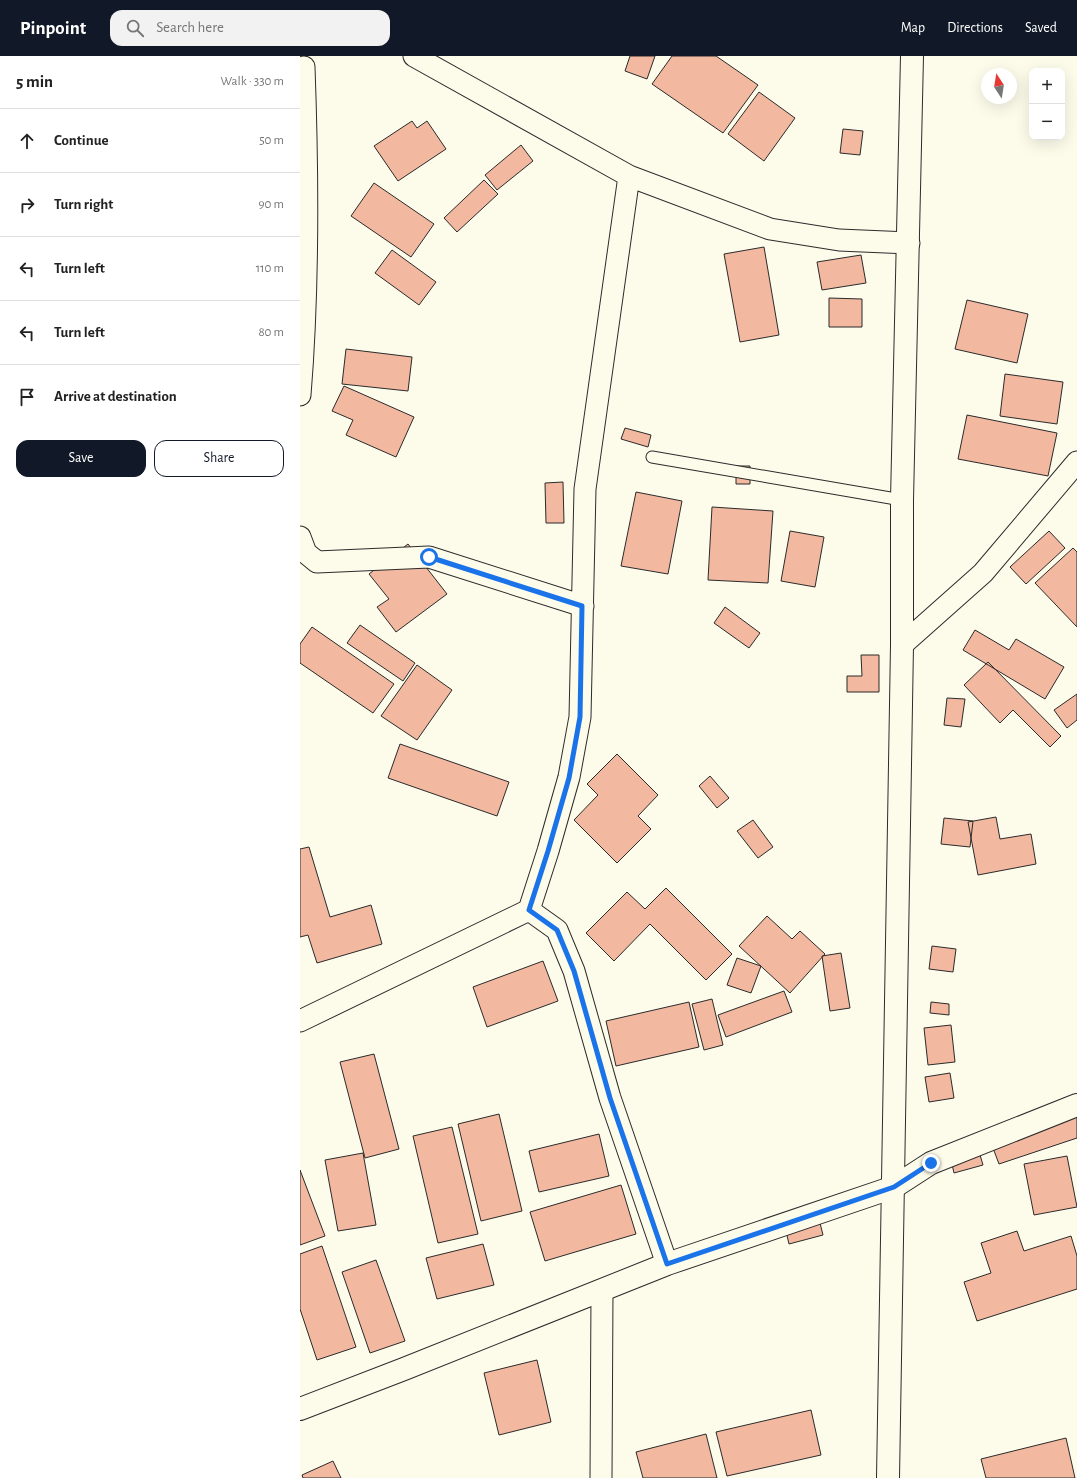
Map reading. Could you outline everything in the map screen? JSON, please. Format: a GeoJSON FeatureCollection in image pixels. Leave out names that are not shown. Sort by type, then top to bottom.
{"type":"FeatureCollection","features":[{"type":"Feature","properties":{"kind":"main road"},"geometry":{"type":"LineString","coordinates":[[888,1478],[902,644],[902,500],[912,56]]}},
{"type":"Feature","properties":{"kind":"main road"},"geometry":{"type":"LineString","coordinates":[[300,1409],[667,1264],[894,1187],[931,1163],[1077,1105]]}},
{"type":"Feature","properties":{"kind":"street"},"geometry":{"type":"LineString","coordinates":[[414,56],[629,176],[770,229],[839,240],[908,243]]}},
{"type":"Feature","properties":{"kind":"street"},"geometry":{"type":"LineString","coordinates":[[300,395],[304,346],[308,156],[307,63]]}},
{"type":"Feature","properties":{"kind":"street"},"geometry":{"type":"LineString","coordinates":[[300,1021],[529,910],[569,778],[580,717],[585,489],[629,176]]}},
{"type":"Feature","properties":{"kind":"street"},"geometry":{"type":"LineString","coordinates":[[902,644],[984,573],[1077,462]]}},
{"type":"Feature","properties":{"kind":"street"},"geometry":{"type":"LineString","coordinates":[[300,537],[306,553],[317,562],[429,557],[582,606]]}},
{"type":"Feature","properties":{"kind":"street"},"geometry":{"type":"LineString","coordinates":[[529,910],[557,930],[574,971],[610,1098],[667,1264]]}},
{"type":"Feature","properties":{"kind":"street"},"geometry":{"type":"LineString","coordinates":[[601,1478],[602,1290]]}},
{"type":"Feature","properties":{"kind":"lane"},"geometry":{"type":"LineString","coordinates":[[652,457],[902,500]]}},
{"type":"Feature","properties":{"kind":"building"},"geometry":{"type":"Polygon","coordinates":[[[630,56],[655,56],[647,79],[625,71],[630,56]]]}},
{"type":"Feature","properties":{"kind":"building"},"geometry":{"type":"Polygon","coordinates":[[[672,56],[716,56],[758,85],[723,133],[652,84],[672,56]]]}},
{"type":"Feature","properties":{"kind":"building"},"geometry":{"type":"Polygon","coordinates":[[[759,92],[795,118],[764,161],[728,134],[759,92]]]}},
{"type":"Feature","properties":{"kind":"building"},"geometry":{"type":"Polygon","coordinates":[[[412,121],[417,128],[427,121],[446,149],[398,181],[374,146],[412,121]]]}},
{"type":"Feature","properties":{"kind":"building"},"geometry":{"type":"Polygon","coordinates":[[[843,129],[863,131],[860,155],[840,153],[843,129]]]}},
{"type":"Feature","properties":{"kind":"building"},"geometry":{"type":"Polygon","coordinates":[[[521,145],[533,161],[497,190],[485,175],[521,145]]]}},
{"type":"Feature","properties":{"kind":"building"},"geometry":{"type":"Polygon","coordinates":[[[484,180],[498,194],[457,232],[444,218],[484,180]]]}},
{"type":"Feature","properties":{"kind":"building"},"geometry":{"type":"Polygon","coordinates":[[[374,183],[434,224],[411,257],[351,216],[374,183]]]}},
{"type":"Feature","properties":{"kind":"building"},"geometry":{"type":"Polygon","coordinates":[[[764,247],[779,335],[740,342],[724,254],[764,247]]]}},
{"type":"Feature","properties":{"kind":"building"},"geometry":{"type":"Polygon","coordinates":[[[392,250],[436,282],[419,305],[375,273],[392,250]]]}},
{"type":"Feature","properties":{"kind":"building"},"geometry":{"type":"Polygon","coordinates":[[[861,255],[866,283],[822,290],[817,262],[861,255]]]}},
{"type":"Feature","properties":{"kind":"building"},"geometry":{"type":"Polygon","coordinates":[[[829,298],[862,299],[862,327],[829,327],[829,298]]]}},
{"type":"Feature","properties":{"kind":"building"},"geometry":{"type":"Polygon","coordinates":[[[967,300],[1028,314],[1017,363],[955,349],[967,300]]]}},
{"type":"Feature","properties":{"kind":"building"},"geometry":{"type":"Polygon","coordinates":[[[346,349],[412,357],[408,391],[342,384],[346,349]]]}},
{"type":"Feature","properties":{"kind":"building"},"geometry":{"type":"Polygon","coordinates":[[[1005,374],[1063,382],[1057,424],[1000,416],[1005,374]]]}},
{"type":"Feature","properties":{"kind":"building"},"geometry":{"type":"Polygon","coordinates":[[[344,386],[414,417],[396,457],[346,435],[353,420],[332,411],[344,386]]]}},
{"type":"Feature","properties":{"kind":"building"},"geometry":{"type":"Polygon","coordinates":[[[967,415],[1057,433],[1048,476],[958,459],[967,415]]]}},
{"type":"Feature","properties":{"kind":"building"},"geometry":{"type":"Polygon","coordinates":[[[625,428],[651,435],[648,447],[621,439],[625,428]]]}},
{"type":"Feature","properties":{"kind":"building"},"geometry":{"type":"Polygon","coordinates":[[[736,466],[750,466],[750,484],[736,484],[736,466]]]}},
{"type":"Feature","properties":{"kind":"building"},"geometry":{"type":"Polygon","coordinates":[[[563,482],[564,523],[546,523],[545,483],[563,482]]]}},
{"type":"Feature","properties":{"kind":"building"},"geometry":{"type":"Polygon","coordinates":[[[636,492],[682,501],[668,574],[621,566],[636,492]]]}},
{"type":"Feature","properties":{"kind":"building"},"geometry":{"type":"Polygon","coordinates":[[[712,507],[773,511],[768,583],[708,580],[712,507]]]}},
{"type":"Feature","properties":{"kind":"building"},"geometry":{"type":"Polygon","coordinates":[[[790,531],[824,537],[815,587],[781,581],[790,531]]]}},
{"type":"Feature","properties":{"kind":"building"},"geometry":{"type":"Polygon","coordinates":[[[1049,531],[1065,548],[1026,584],[1010,567],[1049,531]]]}},
{"type":"Feature","properties":{"kind":"building"},"geometry":{"type":"Polygon","coordinates":[[[408,544],[447,594],[396,632],[377,607],[389,599],[369,574],[408,544]]]}},
{"type":"Feature","properties":{"kind":"building"},"geometry":{"type":"Polygon","coordinates":[[[1073,548],[1077,552],[1077,627],[1035,583],[1073,548]]]}},
{"type":"Feature","properties":{"kind":"building"},"geometry":{"type":"Polygon","coordinates":[[[725,607],[760,633],[749,648],[714,623],[725,607]]]}},
{"type":"Feature","properties":{"kind":"building"},"geometry":{"type":"Polygon","coordinates":[[[360,625],[415,663],[403,681],[347,643],[360,625]]]}},
{"type":"Feature","properties":{"kind":"building"},"geometry":{"type":"Polygon","coordinates":[[[312,627],[394,684],[373,713],[300,663],[300,644],[312,627]]]}},
{"type":"Feature","properties":{"kind":"building"},"geometry":{"type":"Polygon","coordinates":[[[975,630],[1009,650],[1016,639],[1064,667],[1045,699],[963,650],[975,630]]]}},
{"type":"Feature","properties":{"kind":"building"},"geometry":{"type":"Polygon","coordinates":[[[861,655],[879,655],[879,692],[847,692],[847,676],[862,676],[861,655]]]}},
{"type":"Feature","properties":{"kind":"building"},"geometry":{"type":"Polygon","coordinates":[[[988,662],[1061,736],[1050,747],[1013,710],[1000,723],[964,685],[988,662]]]}},
{"type":"Feature","properties":{"kind":"building"},"geometry":{"type":"Polygon","coordinates":[[[417,665],[452,690],[417,740],[381,716],[417,665]]]}},
{"type":"Feature","properties":{"kind":"building"},"geometry":{"type":"Polygon","coordinates":[[[1077,694],[1077,720],[1067,728],[1054,710],[1077,694]]]}},
{"type":"Feature","properties":{"kind":"building"},"geometry":{"type":"Polygon","coordinates":[[[947,698],[965,699],[961,727],[944,725],[947,698]]]}},
{"type":"Feature","properties":{"kind":"building"},"geometry":{"type":"Polygon","coordinates":[[[400,744],[509,782],[497,816],[388,778],[400,744]]]}},
{"type":"Feature","properties":{"kind":"building"},"geometry":{"type":"Polygon","coordinates":[[[617,754],[658,795],[638,816],[651,829],[617,863],[574,820],[598,795],[587,784],[617,754]]]}},
{"type":"Feature","properties":{"kind":"building"},"geometry":{"type":"Polygon","coordinates":[[[710,776],[729,798],[717,808],[699,786],[710,776]]]}},
{"type":"Feature","properties":{"kind":"building"},"geometry":{"type":"Polygon","coordinates":[[[996,817],[1000,839],[1031,834],[1036,864],[978,875],[968,822],[996,817]]]}},
{"type":"Feature","properties":{"kind":"building"},"geometry":{"type":"Polygon","coordinates":[[[944,818],[973,821],[970,847],[941,844],[944,818]]]}},
{"type":"Feature","properties":{"kind":"building"},"geometry":{"type":"Polygon","coordinates":[[[753,820],[773,847],[758,858],[737,831],[753,820]]]}},
{"type":"Feature","properties":{"kind":"building"},"geometry":{"type":"Polygon","coordinates":[[[309,847],[330,917],[371,905],[382,944],[317,963],[308,935],[300,937],[300,849],[309,847]]]}},
{"type":"Feature","properties":{"kind":"building"},"geometry":{"type":"Polygon","coordinates":[[[666,888],[732,954],[706,980],[650,924],[614,961],[586,933],[627,892],[645,909],[666,888]]]}},
{"type":"Feature","properties":{"kind":"building"},"geometry":{"type":"Polygon","coordinates":[[[767,916],[792,939],[800,931],[825,954],[790,993],[739,946],[767,916]]]}},
{"type":"Feature","properties":{"kind":"building"},"geometry":{"type":"Polygon","coordinates":[[[932,946],[956,949],[953,972],[929,969],[932,946]]]}},
{"type":"Feature","properties":{"kind":"building"},"geometry":{"type":"Polygon","coordinates":[[[841,953],[850,1008],[830,1011],[822,956],[841,953]]]}},
{"type":"Feature","properties":{"kind":"building"},"geometry":{"type":"Polygon","coordinates":[[[737,958],[761,966],[751,993],[727,985],[737,958]]]}},
{"type":"Feature","properties":{"kind":"building"},"geometry":{"type":"Polygon","coordinates":[[[543,961],[558,1001],[487,1027],[473,987],[543,961]]]}},
{"type":"Feature","properties":{"kind":"building"},"geometry":{"type":"Polygon","coordinates":[[[784,991],[792,1012],[726,1037],[718,1015],[784,991]]]}},
{"type":"Feature","properties":{"kind":"building"},"geometry":{"type":"Polygon","coordinates":[[[712,999],[723,1045],[704,1050],[692,1004],[712,999]]]}},
{"type":"Feature","properties":{"kind":"building"},"geometry":{"type":"Polygon","coordinates":[[[689,1002],[699,1047],[616,1066],[606,1021],[689,1002]]]}},
{"type":"Feature","properties":{"kind":"building"},"geometry":{"type":"Polygon","coordinates":[[[931,1002],[949,1004],[949,1015],[930,1013],[931,1002]]]}},
{"type":"Feature","properties":{"kind":"building"},"geometry":{"type":"Polygon","coordinates":[[[951,1025],[955,1062],[928,1065],[924,1028],[951,1025]]]}},
{"type":"Feature","properties":{"kind":"building"},"geometry":{"type":"Polygon","coordinates":[[[374,1054],[399,1149],[365,1158],[340,1062],[374,1054]]]}},
{"type":"Feature","properties":{"kind":"building"},"geometry":{"type":"Polygon","coordinates":[[[950,1073],[954,1098],[929,1102],[925,1077],[950,1073]]]}},
{"type":"Feature","properties":{"kind":"building"},"geometry":{"type":"Polygon","coordinates":[[[1077,1101],[1077,1138],[999,1164],[987,1132],[1077,1101]]]}},
{"type":"Feature","properties":{"kind":"building"},"geometry":{"type":"Polygon","coordinates":[[[499,1114],[522,1211],[481,1221],[458,1124],[499,1114]]]}},
{"type":"Feature","properties":{"kind":"building"},"geometry":{"type":"Polygon","coordinates":[[[452,1127],[478,1234],[438,1243],[413,1136],[452,1127]]]}},
{"type":"Feature","properties":{"kind":"building"},"geometry":{"type":"Polygon","coordinates":[[[599,1134],[609,1176],[539,1192],[529,1151],[599,1134]]]}},
{"type":"Feature","properties":{"kind":"building"},"geometry":{"type":"Polygon","coordinates":[[[978,1148],[983,1165],[954,1173],[950,1156],[978,1148]]]}},
{"type":"Feature","properties":{"kind":"building"},"geometry":{"type":"Polygon","coordinates":[[[363,1153],[376,1225],[338,1231],[325,1160],[363,1153]]]}},
{"type":"Feature","properties":{"kind":"building"},"geometry":{"type":"Polygon","coordinates":[[[1067,1156],[1077,1207],[1034,1215],[1024,1164],[1067,1156]]]}},
{"type":"Feature","properties":{"kind":"building"},"geometry":{"type":"Polygon","coordinates":[[[300,1170],[325,1236],[300,1245],[300,1170]]]}},
{"type":"Feature","properties":{"kind":"building"},"geometry":{"type":"Polygon","coordinates":[[[621,1185],[636,1234],[545,1261],[530,1212],[621,1185]]]}},
{"type":"Feature","properties":{"kind":"building"},"geometry":{"type":"Polygon","coordinates":[[[819,1219],[823,1235],[789,1244],[785,1227],[819,1219]]]}},
{"type":"Feature","properties":{"kind":"building"},"geometry":{"type":"Polygon","coordinates":[[[1017,1231],[1024,1251],[1071,1236],[1077,1256],[1077,1289],[977,1321],[964,1282],[991,1273],[981,1243],[1017,1231]]]}},
{"type":"Feature","properties":{"kind":"building"},"geometry":{"type":"Polygon","coordinates":[[[483,1244],[494,1285],[437,1299],[426,1258],[483,1244]]]}},
{"type":"Feature","properties":{"kind":"building"},"geometry":{"type":"Polygon","coordinates":[[[322,1246],[356,1347],[317,1360],[300,1309],[300,1254],[322,1246]]]}},
{"type":"Feature","properties":{"kind":"building"},"geometry":{"type":"Polygon","coordinates":[[[376,1260],[405,1341],[370,1353],[342,1272],[376,1260]]]}},
{"type":"Feature","properties":{"kind":"building"},"geometry":{"type":"Polygon","coordinates":[[[537,1360],[551,1422],[499,1435],[484,1373],[537,1360]]]}},
{"type":"Feature","properties":{"kind":"building"},"geometry":{"type":"Polygon","coordinates":[[[811,1410],[821,1455],[727,1476],[716,1432],[811,1410]]]}},
{"type":"Feature","properties":{"kind":"building"},"geometry":{"type":"Polygon","coordinates":[[[706,1434],[717,1478],[643,1478],[636,1452],[706,1434]]]}},
{"type":"Feature","properties":{"kind":"building"},"geometry":{"type":"Polygon","coordinates":[[[1066,1438],[1075,1478],[986,1478],[981,1459],[1066,1438]]]}},
{"type":"Feature","properties":{"kind":"building"},"geometry":{"type":"Polygon","coordinates":[[[333,1461],[341,1478],[303,1478],[302,1475],[333,1461]]]}},
{"type":"Feature","properties":{"kind":"route"},"geometry":{"type":"LineString","coordinates":[[429,557],[582,606],[580,717],[569,778],[529,910],[557,930],[574,971],[610,1098],[667,1264],[894,1187],[931,1163]]}}]}
